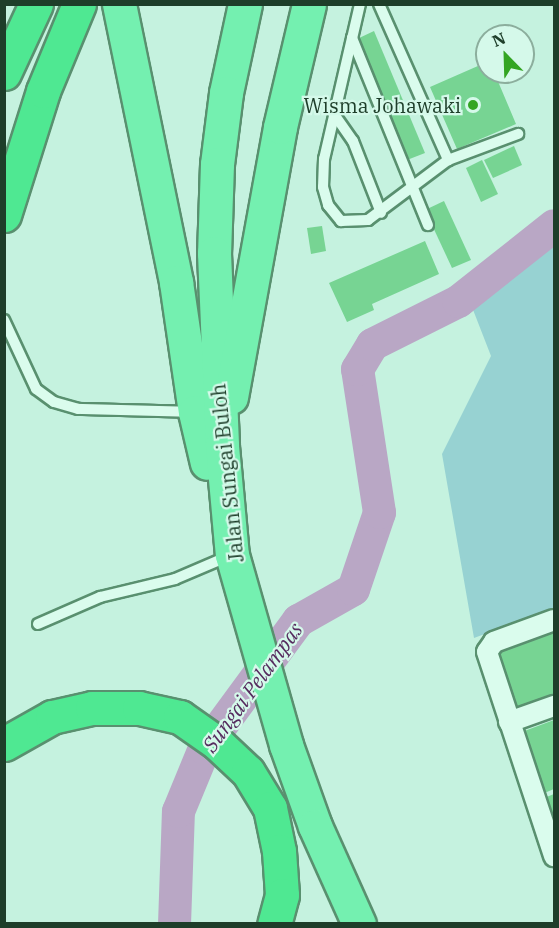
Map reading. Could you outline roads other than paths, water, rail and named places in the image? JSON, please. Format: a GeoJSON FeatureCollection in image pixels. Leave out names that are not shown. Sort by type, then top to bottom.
{"type":"FeatureCollection","features":[{"type":"Feature","properties":{"kind":"highway"},"geometry":{"type":"LineString","coordinates":[[4,73],[36,4]]}},
{"type":"Feature","properties":{"kind":"highway"},"geometry":{"type":"LineString","coordinates":[[4,214],[43,91],[79,4]]}},
{"type":"Feature","properties":{"kind":"highway"},"geometry":{"type":"LineString","coordinates":[[119,4],[176,282],[195,412],[210,478],[227,508]]}},
{"type":"Feature","properties":{"kind":"highway","name":"Jalan Sungai Buloh"},"geometry":{"type":"LineString","coordinates":[[245,4],[226,93],[217,164],[214,253],[222,446],[227,508],[235,567],[286,745],[315,826],[359,924]]}},
{"type":"Feature","properties":{"kind":"highway"},"geometry":{"type":"LineString","coordinates":[[222,446],[262,245],[280,128],[309,4]]}},
{"type":"Feature","properties":{"kind":"highway"},"geometry":{"type":"LineString","coordinates":[[4,744],[51,717],[92,708],[139,708],[180,717],[217,742],[248,772],[270,808],[279,851],[282,895],[274,924]]}},
{"type":"Feature","properties":{"kind":"street"},"geometry":{"type":"LineString","coordinates":[[555,620],[488,646],[488,659],[508,722],[555,856]]}},
{"type":"Feature","properties":{"kind":"street"},"geometry":{"type":"LineString","coordinates":[[508,722],[555,706]]}},
{"type":"Feature","properties":{"kind":"lane"},"geometry":{"type":"LineString","coordinates":[[360,4],[324,159],[323,187],[328,206],[341,221],[355,223],[381,213],[413,183],[448,160],[518,134]]}},
{"type":"Feature","properties":{"kind":"lane"},"geometry":{"type":"LineString","coordinates":[[379,4],[448,160]]}},
{"type":"Feature","properties":{"kind":"lane"},"geometry":{"type":"LineString","coordinates":[[352,38],[413,183],[428,225]]}},
{"type":"Feature","properties":{"kind":"lane"},"geometry":{"type":"LineString","coordinates":[[334,114],[353,141],[381,213]]}},
{"type":"Feature","properties":{"kind":"lane"},"geometry":{"type":"LineString","coordinates":[[4,320],[36,389],[54,402],[78,408],[195,412]]}},
{"type":"Feature","properties":{"kind":"lane"},"geometry":{"type":"LineString","coordinates":[[38,624],[100,597],[235,567]]}},
{"type":"Feature","properties":{"kind":"waterway","name":"Sungai Pelampas"},"geometry":{"type":"LineString","coordinates":[[174,924],[178,811],[204,748],[298,620],[353,589],[379,512],[357,369],[372,344],[458,301],[554,225]]}},
{"type":"Feature","properties":{"kind":"place","name":"Wisma Johawaki"},"geometry":{"type":"Point","coordinates":[473,105]}}]}
